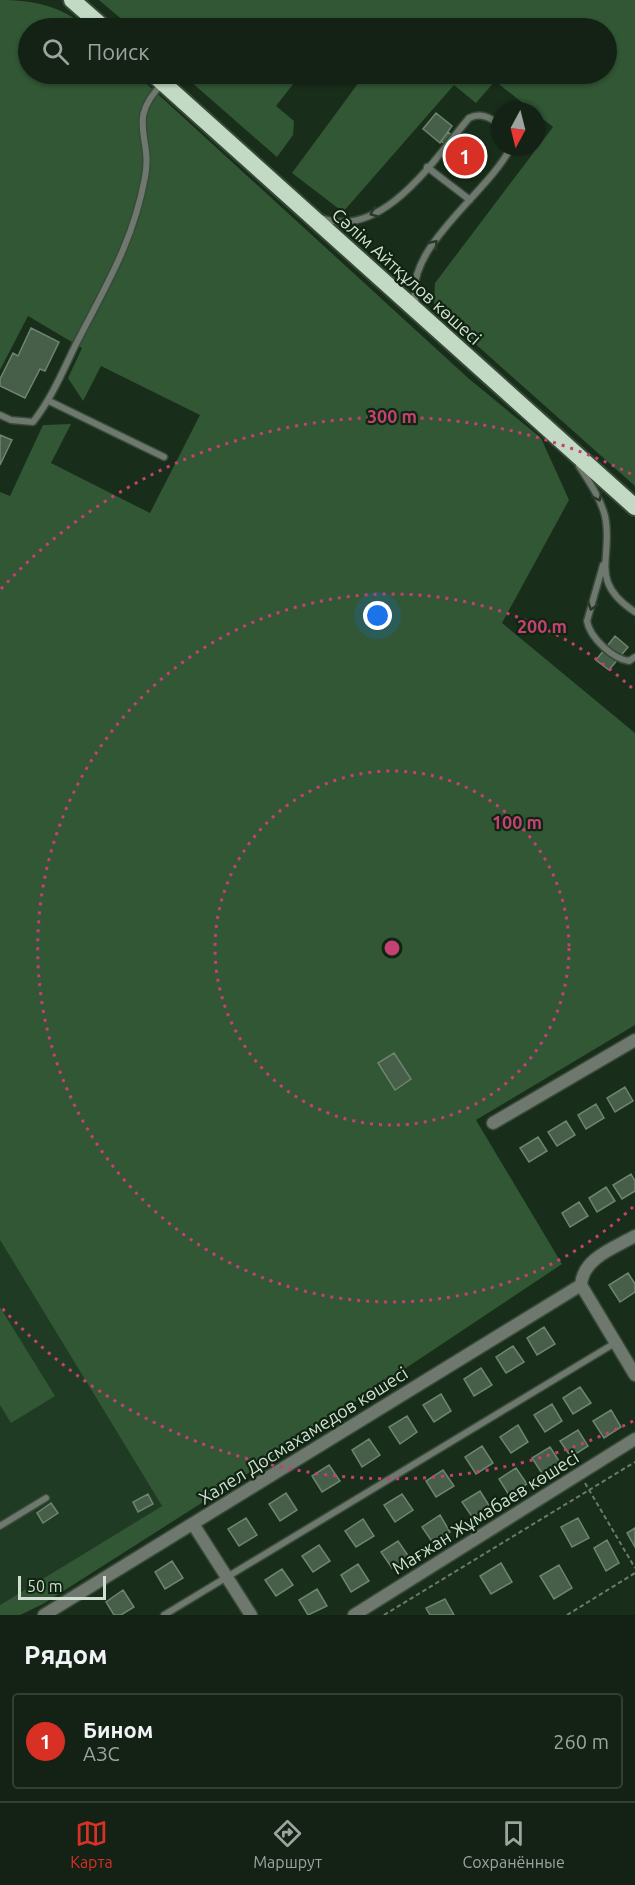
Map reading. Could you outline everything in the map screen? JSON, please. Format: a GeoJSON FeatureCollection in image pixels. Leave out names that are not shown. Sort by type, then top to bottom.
{"type":"FeatureCollection","features":[{"type":"Feature","properties":{"kind":"highway"},"geometry":{"type":"LineString","coordinates":[[72,0],[93,18]]}},
{"type":"Feature","properties":{"kind":"highway","name":"Сәлім Айтқұлов көшесі"},"geometry":{"type":"LineString","coordinates":[[165,84],[635,507]]}},
{"type":"Feature","properties":{"kind":"street"},"geometry":{"type":"LineString","coordinates":[[493,1123],[635,1040]]}},
{"type":"Feature","properties":{"kind":"street"},"geometry":{"type":"LineString","coordinates":[[635,1236],[590,1262],[584,1270],[581,1285],[635,1375]]}},
{"type":"Feature","properties":{"kind":"street","name":"Халел Досмахамедов көшесі"},"geometry":{"type":"LineString","coordinates":[[44,1615],[581,1285]]}},
{"type":"Feature","properties":{"kind":"street","name":"Мағжан Жұмабаев көшесі"},"geometry":{"type":"LineString","coordinates":[[354,1615],[635,1439]]}},
{"type":"Feature","properties":{"kind":"street"},"geometry":{"type":"LineString","coordinates":[[193,1524],[251,1615]]}},
{"type":"Feature","properties":{"kind":"lane"},"geometry":{"type":"LineString","coordinates":[[0,415],[11,420],[33,422],[49,401],[117,267],[138,214],[146,171],[142,117],[147,99],[155,84]]}},
{"type":"Feature","properties":{"kind":"lane"},"geometry":{"type":"LineString","coordinates":[[299,205],[325,219],[353,220],[393,203],[428,167],[469,118],[476,114],[491,119]]}},
{"type":"Feature","properties":{"kind":"lane"},"geometry":{"type":"LineString","coordinates":[[422,316],[414,295],[416,273],[425,256],[504,156]]}},
{"type":"Feature","properties":{"kind":"lane"},"geometry":{"type":"LineString","coordinates":[[428,167],[470,200]]}},
{"type":"Feature","properties":{"kind":"lane"},"geometry":{"type":"LineString","coordinates":[[49,401],[164,457]]}},
{"type":"Feature","properties":{"kind":"lane"},"geometry":{"type":"LineString","coordinates":[[568,447],[600,501],[605,518],[604,559],[609,586],[617,599],[635,612]]}},
{"type":"Feature","properties":{"kind":"lane"},"geometry":{"type":"LineString","coordinates":[[604,559],[587,621],[588,628],[592,635],[619,658],[629,661],[635,657]]}},
{"type":"Feature","properties":{"kind":"lane"},"geometry":{"type":"LineString","coordinates":[[164,1615],[615,1343]]}},
{"type":"Feature","properties":{"kind":"lane"},"geometry":{"type":"LineString","coordinates":[[0,1526],[46,1498]]}},
{"type":"Feature","properties":{"kind":"path"},"geometry":{"type":"LineString","coordinates":[[384,1615],[635,1462]]}},
{"type":"Feature","properties":{"kind":"path"},"geometry":{"type":"LineString","coordinates":[[579,1475],[635,1568]]}},
{"type":"Feature","properties":{"kind":"path"},"geometry":{"type":"LineString","coordinates":[[567,1615],[635,1573]]}},
{"type":"Feature","properties":{"kind":"shaded area"},"geometry":{"type":"Polygon","coordinates":[[[0,0],[35,3],[57,9],[74,18],[18,18],[18,84],[147,84],[468,378],[541,438],[569,500],[502,623],[635,733],[635,1025],[476,1120],[562,1264],[244,1476],[43,1604],[20,1615],[0,1615],[0,1605],[162,1506],[0,1240],[0,492],[10,496],[43,425],[71,424],[51,463],[150,513],[200,415],[101,366],[83,401],[68,378],[82,348],[28,316],[0,370],[0,0]]]}},
{"type":"Feature","properties":{"kind":"shaded area"},"geometry":{"type":"Polygon","coordinates":[[[99,0],[635,0],[635,486],[434,307],[435,283],[531,156],[545,156],[545,138],[553,127],[545,121],[545,102],[521,102],[499,84],[617,84],[617,18],[120,18],[99,0]]]}},
{"type":"Feature","properties":{"kind":"shaded area"},"geometry":{"type":"Polygon","coordinates":[[[193,84],[293,84],[276,106],[294,121],[293,135],[277,157],[193,84]]]}},
{"type":"Feature","properties":{"kind":"shaded area"},"geometry":{"type":"Polygon","coordinates":[[[358,84],[492,84],[476,103],[454,85],[343,212],[292,173],[358,84]]]}},
{"type":"Feature","properties":{"kind":"shaded area"},"geometry":{"type":"Polygon","coordinates":[[[0,1240],[162,1506],[0,1605],[0,1240]]]}},
{"type":"Feature","properties":{"kind":"shaded area"},"geometry":{"type":"Polygon","coordinates":[[[0,1307],[55,1396],[11,1423],[0,1405],[0,1307]]]}},
{"type":"Feature","properties":{"kind":"building"},"geometry":{"type":"Polygon","coordinates":[[[436,113],[452,126],[440,143],[423,129],[436,113]]]}},
{"type":"Feature","properties":{"kind":"building"},"geometry":{"type":"Polygon","coordinates":[[[448,132],[463,144],[466,140],[484,154],[467,174],[449,159],[455,152],[441,141],[448,132]]]}},
{"type":"Feature","properties":{"kind":"building"},"geometry":{"type":"Polygon","coordinates":[[[31,328],[59,342],[45,371],[40,369],[25,398],[0,386],[0,379],[13,353],[18,356],[31,328]]]}},
{"type":"Feature","properties":{"kind":"building"},"geometry":{"type":"Polygon","coordinates":[[[0,435],[12,440],[0,465],[0,435]]]}},
{"type":"Feature","properties":{"kind":"building"},"geometry":{"type":"Polygon","coordinates":[[[615,636],[628,647],[609,670],[596,660],[615,636]]]}},
{"type":"Feature","properties":{"kind":"building"},"geometry":{"type":"Polygon","coordinates":[[[394,1053],[411,1079],[395,1090],[378,1063],[394,1053]]]}},
{"type":"Feature","properties":{"kind":"building"},"geometry":{"type":"Polygon","coordinates":[[[625,1087],[633,1101],[615,1112],[607,1098],[625,1087]]]}},
{"type":"Feature","properties":{"kind":"building"},"geometry":{"type":"Polygon","coordinates":[[[596,1104],[604,1118],[586,1129],[578,1115],[596,1104]]]}},
{"type":"Feature","properties":{"kind":"building"},"geometry":{"type":"Polygon","coordinates":[[[566,1121],[575,1135],[557,1146],[548,1132],[566,1121]]]}},
{"type":"Feature","properties":{"kind":"building"},"geometry":{"type":"Polygon","coordinates":[[[538,1137],[547,1151],[529,1162],[520,1148],[538,1137]]]}},
{"type":"Feature","properties":{"kind":"building"},"geometry":{"type":"Polygon","coordinates":[[[631,1174],[635,1181],[635,1191],[622,1199],[613,1185],[631,1174]]]}},
{"type":"Feature","properties":{"kind":"building"},"geometry":{"type":"Polygon","coordinates":[[[606,1187],[615,1201],[597,1212],[589,1198],[606,1187]]]}},
{"type":"Feature","properties":{"kind":"building"},"geometry":{"type":"Polygon","coordinates":[[[579,1202],[588,1216],[570,1227],[562,1213],[579,1202]]]}},
{"type":"Feature","properties":{"kind":"building"},"geometry":{"type":"Polygon","coordinates":[[[628,1273],[635,1284],[635,1292],[620,1302],[609,1285],[628,1273]]]}},
{"type":"Feature","properties":{"kind":"building"},"geometry":{"type":"Polygon","coordinates":[[[544,1327],[555,1344],[537,1355],[527,1338],[544,1327]]]}},
{"type":"Feature","properties":{"kind":"building"},"geometry":{"type":"Polygon","coordinates":[[[513,1346],[524,1362],[506,1373],[496,1357],[513,1346]]]}},
{"type":"Feature","properties":{"kind":"building"},"geometry":{"type":"Polygon","coordinates":[[[481,1368],[492,1385],[474,1396],[464,1379],[481,1368]]]}},
{"type":"Feature","properties":{"kind":"building"},"geometry":{"type":"Polygon","coordinates":[[[580,1387],[591,1403],[573,1414],[563,1398],[580,1387]]]}},
{"type":"Feature","properties":{"kind":"building"},"geometry":{"type":"Polygon","coordinates":[[[441,1394],[451,1411],[434,1422],[423,1405],[441,1394]]]}},
{"type":"Feature","properties":{"kind":"building"},"geometry":{"type":"Polygon","coordinates":[[[552,1404],[562,1421],[545,1432],[534,1415],[552,1404]]]}},
{"type":"Feature","properties":{"kind":"building"},"geometry":{"type":"Polygon","coordinates":[[[611,1410],[621,1427],[604,1438],[593,1421],[611,1410]]]}},
{"type":"Feature","properties":{"kind":"building"},"geometry":{"type":"Polygon","coordinates":[[[407,1416],[417,1432],[400,1444],[389,1427],[407,1416]]]}},
{"type":"Feature","properties":{"kind":"building"},"geometry":{"type":"Polygon","coordinates":[[[518,1425],[528,1442],[511,1453],[500,1437],[518,1425]]]}},
{"type":"Feature","properties":{"kind":"building"},"geometry":{"type":"Polygon","coordinates":[[[578,1430],[588,1446],[571,1457],[560,1441],[578,1430]]]}},
{"type":"Feature","properties":{"kind":"building"},"geometry":{"type":"Polygon","coordinates":[[[369,1439],[380,1455],[362,1467],[352,1450],[369,1439]]]}},
{"type":"Feature","properties":{"kind":"building"},"geometry":{"type":"Polygon","coordinates":[[[482,1446],[493,1463],[476,1474],[465,1457],[482,1446]]]}},
{"type":"Feature","properties":{"kind":"building"},"geometry":{"type":"Polygon","coordinates":[[[550,1447],[561,1464],[543,1475],[532,1458],[550,1447]]]}},
{"type":"Feature","properties":{"kind":"building"},"geometry":{"type":"Polygon","coordinates":[[[329,1465],[340,1481],[322,1492],[312,1476],[329,1465]]]}},
{"type":"Feature","properties":{"kind":"building"},"geometry":{"type":"Polygon","coordinates":[[[516,1468],[527,1484],[509,1495],[499,1479],[516,1468]]]}},
{"type":"Feature","properties":{"kind":"building"},"geometry":{"type":"Polygon","coordinates":[[[443,1470],[454,1486],[436,1497],[426,1481],[443,1470]]]}},
{"type":"Feature","properties":{"kind":"building"},"geometry":{"type":"Polygon","coordinates":[[[480,1491],[490,1507],[473,1518],[462,1502],[480,1491]]]}},
{"type":"Feature","properties":{"kind":"building"},"geometry":{"type":"Polygon","coordinates":[[[286,1493],[297,1510],[280,1521],[269,1504],[286,1493]]]}},
{"type":"Feature","properties":{"kind":"building"},"geometry":{"type":"Polygon","coordinates":[[[148,1494],[153,1504],[138,1512],[133,1502],[148,1494]]]}},
{"type":"Feature","properties":{"kind":"building"},"geometry":{"type":"Polygon","coordinates":[[[402,1494],[413,1510],[395,1522],[384,1505],[402,1494]]]}},
{"type":"Feature","properties":{"kind":"building"},"geometry":{"type":"Polygon","coordinates":[[[51,1503],[58,1513],[43,1523],[37,1513],[51,1503]]]}},
{"type":"Feature","properties":{"kind":"building"},"geometry":{"type":"Polygon","coordinates":[[[440,1515],[450,1532],[433,1543],[422,1527],[440,1515]]]}},
{"type":"Feature","properties":{"kind":"building"},"geometry":{"type":"Polygon","coordinates":[[[246,1518],[257,1535],[239,1546],[228,1529],[246,1518]]]}},
{"type":"Feature","properties":{"kind":"building"},"geometry":{"type":"Polygon","coordinates":[[[578,1518],[589,1538],[572,1547],[561,1527],[578,1518]]]}},
{"type":"Feature","properties":{"kind":"building"},"geometry":{"type":"Polygon","coordinates":[[[363,1519],[374,1536],[356,1547],[345,1531],[363,1519]]]}},
{"type":"Feature","properties":{"kind":"building"},"geometry":{"type":"Polygon","coordinates":[[[635,1528],[635,1547],[627,1533],[635,1528]]]}},
{"type":"Feature","properties":{"kind":"building"},"geometry":{"type":"Polygon","coordinates":[[[607,1540],[619,1563],[606,1571],[594,1548],[607,1540]]]}},
{"type":"Feature","properties":{"kind":"building"},"geometry":{"type":"Polygon","coordinates":[[[398,1541],[409,1557],[392,1568],[381,1552],[398,1541]]]}},
{"type":"Feature","properties":{"kind":"building"},"geometry":{"type":"Polygon","coordinates":[[[319,1545],[330,1561],[313,1572],[302,1556],[319,1545]]]}},
{"type":"Feature","properties":{"kind":"building"},"geometry":{"type":"Polygon","coordinates":[[[172,1561],[183,1578],[165,1589],[155,1572],[172,1561]]]}},
{"type":"Feature","properties":{"kind":"building"},"geometry":{"type":"Polygon","coordinates":[[[501,1563],[512,1582],[491,1594],[480,1576],[501,1563]]]}},
{"type":"Feature","properties":{"kind":"building"},"geometry":{"type":"Polygon","coordinates":[[[358,1564],[369,1581],[351,1592],[341,1575],[358,1564]]]}},
{"type":"Feature","properties":{"kind":"building"},"geometry":{"type":"Polygon","coordinates":[[[559,1565],[572,1588],[554,1599],[540,1576],[559,1565]]]}},
{"type":"Feature","properties":{"kind":"building"},"geometry":{"type":"Polygon","coordinates":[[[282,1569],[293,1585],[276,1596],[265,1580],[282,1569]]]}},
{"type":"Feature","properties":{"kind":"building"},"geometry":{"type":"Polygon","coordinates":[[[317,1589],[327,1606],[308,1615],[299,1600],[317,1589]]]}},
{"type":"Feature","properties":{"kind":"building"},"geometry":{"type":"Polygon","coordinates":[[[123,1590],[134,1607],[121,1615],[114,1615],[106,1602],[123,1590]]]}},
{"type":"Feature","properties":{"kind":"building"},"geometry":{"type":"Polygon","coordinates":[[[445,1599],[454,1615],[430,1615],[426,1608],[445,1599]]]}},
{"type":"Feature","properties":{"kind":"place","name":"Бином"},"geometry":{"type":"Point","coordinates":[465,156]}}]}
